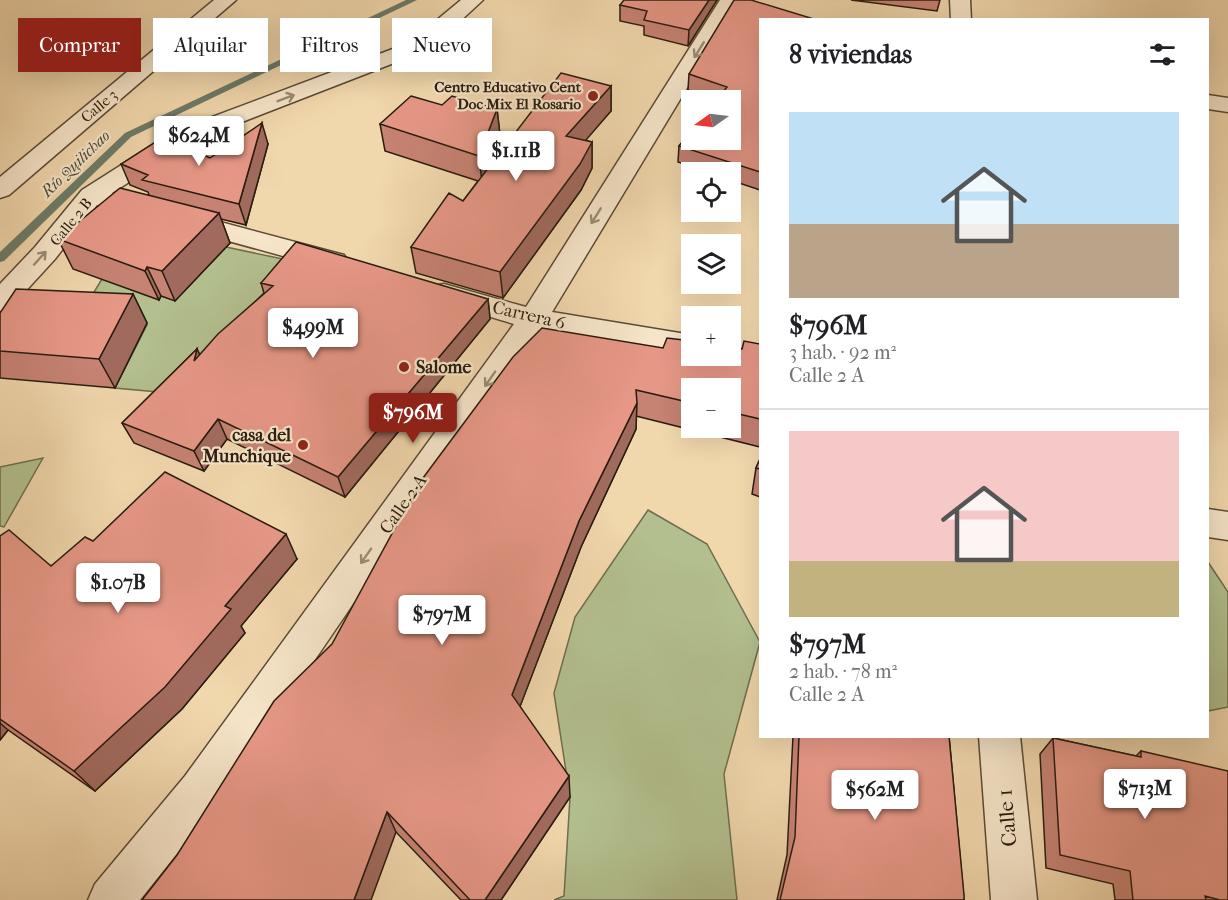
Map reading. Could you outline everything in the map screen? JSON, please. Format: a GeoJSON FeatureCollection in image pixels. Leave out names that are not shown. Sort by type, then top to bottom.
{"type":"FeatureCollection","features":[{"type":"Feature","properties":{"kind":"street","name":"Calle 3"},"geometry":{"type":"LineString","coordinates":[[0,190],[226,0]]}},
{"type":"Feature","properties":{"kind":"street","name":"Calle 2 B"},"geometry":{"type":"LineString","coordinates":[[0,301],[45,253],[92,195],[184,136],[406,52],[422,44],[473,0]]}},
{"type":"Feature","properties":{"kind":"street","name":"Calle 2 A"},"geometry":{"type":"LineString","coordinates":[[111,900],[200,791],[532,319],[730,0]]}},
{"type":"Feature","properties":{"kind":"street"},"geometry":{"type":"LineString","coordinates":[[960,0],[961,18]]}},
{"type":"Feature","properties":{"kind":"street"},"geometry":{"type":"LineString","coordinates":[[1209,102],[1228,105]]}},
{"type":"Feature","properties":{"kind":"street"},"geometry":{"type":"LineString","coordinates":[[92,195],[363,269]]}},
{"type":"Feature","properties":{"kind":"street","name":"Carrera 6"},"geometry":{"type":"LineString","coordinates":[[420,286],[532,319],[681,344]]}},
{"type":"Feature","properties":{"kind":"street"},"geometry":{"type":"LineString","coordinates":[[1209,523],[1228,526]]}},
{"type":"Feature","properties":{"kind":"street","name":"Calle 1"},"geometry":{"type":"LineString","coordinates":[[999,738],[1014,900]]}},
{"type":"Feature","properties":{"kind":"green space"},"geometry":{"type":"Polygon","coordinates":[[[226,247],[325,268],[180,394],[115,388],[147,325],[77,320],[102,279],[175,300],[226,247]]]}},
{"type":"Feature","properties":{"kind":"green space"},"geometry":{"type":"Polygon","coordinates":[[[43,458],[4,527],[0,526],[0,467],[43,458]]]}},
{"type":"Feature","properties":{"kind":"green space"},"geometry":{"type":"Polygon","coordinates":[[[648,510],[707,544],[759,640],[724,774],[737,900],[554,900],[564,896],[570,797],[554,693],[575,617],[648,510]]]}},
{"type":"Feature","properties":{"kind":"green space"},"geometry":{"type":"Polygon","coordinates":[[[1209,564],[1228,592],[1228,707],[1209,711],[1209,564]]]}},
{"type":"Feature","properties":{"kind":"building"},"geometry":{"type":"Polygon","coordinates":[[[624,0],[709,0],[689,30],[644,20],[647,11],[620,5],[624,0]]]}},
{"type":"Feature","properties":{"kind":"building"},"geometry":{"type":"Polygon","coordinates":[[[734,0],[751,0],[810,18],[759,18],[759,172],[741,166],[741,162],[729,162],[691,150],[741,150],[741,90],[724,90],[727,87],[689,74],[734,0]]]}},
{"type":"Feature","properties":{"kind":"building"},"geometry":{"type":"Polygon","coordinates":[[[561,73],[611,86],[566,136],[592,142],[580,164],[500,272],[411,247],[449,193],[463,201],[561,73]]]}},
{"type":"Feature","properties":{"kind":"building"},"geometry":{"type":"Polygon","coordinates":[[[411,96],[442,105],[452,96],[497,109],[479,156],[380,124],[411,96]]]}},
{"type":"Feature","properties":{"kind":"building"},"geometry":{"type":"Polygon","coordinates":[[[262,123],[239,204],[142,180],[148,175],[121,164],[163,137],[210,158],[262,123]]]}},
{"type":"Feature","properties":{"kind":"building"},"geometry":{"type":"Polygon","coordinates":[[[120,188],[219,213],[162,271],[147,267],[145,271],[58,239],[120,188]]]}},
{"type":"Feature","properties":{"kind":"building"},"geometry":{"type":"Polygon","coordinates":[[[296,242],[488,299],[338,477],[218,419],[194,451],[122,423],[197,349],[194,361],[218,334],[273,286],[261,283],[296,242]]]}},
{"type":"Feature","properties":{"kind":"building"},"geometry":{"type":"Polygon","coordinates":[[[16,289],[133,294],[99,359],[0,351],[0,313],[16,289]]]}},
{"type":"Feature","properties":{"kind":"building"},"geometry":{"type":"Polygon","coordinates":[[[542,328],[663,348],[667,338],[681,340],[681,366],[741,366],[741,349],[744,341],[759,344],[759,419],[741,415],[741,378],[681,378],[681,400],[636,390],[637,403],[579,521],[512,695],[569,776],[485,900],[470,900],[387,812],[354,900],[142,900],[177,855],[274,701],[332,644],[420,482],[513,357],[542,328]]]}},
{"type":"Feature","properties":{"kind":"building"},"geometry":{"type":"Polygon","coordinates":[[[165,472],[286,534],[225,606],[231,609],[165,687],[74,771],[0,719],[0,536],[9,530],[51,566],[85,537],[93,541],[165,472]]]}},
{"type":"Feature","properties":{"kind":"building"},"geometry":{"type":"Polygon","coordinates":[[[799,738],[949,738],[964,900],[780,900],[795,837],[799,738]]]}},
{"type":"Feature","properties":{"kind":"building"},"geometry":{"type":"Polygon","coordinates":[[[1053,738],[1141,757],[1141,751],[1228,771],[1228,900],[1205,896],[1206,900],[1133,900],[1130,871],[1060,855],[1053,738]]]}},
{"type":"Feature","properties":{"kind":"waterway","name":"Río Quilichao"},"geometry":{"type":"LineString","coordinates":[[0,258],[128,135],[413,0]]}},
{"type":"Feature","properties":{"kind":"place","name":"Centro Educativo Cent Doc Mix El Rosario"},"geometry":{"type":"Point","coordinates":[593,96]}},
{"type":"Feature","properties":{"kind":"place","name":"Salome"},"geometry":{"type":"Point","coordinates":[404,367]}},
{"type":"Feature","properties":{"kind":"place","name":"casa del Munchique"},"geometry":{"type":"Point","coordinates":[303,445]}}]}
